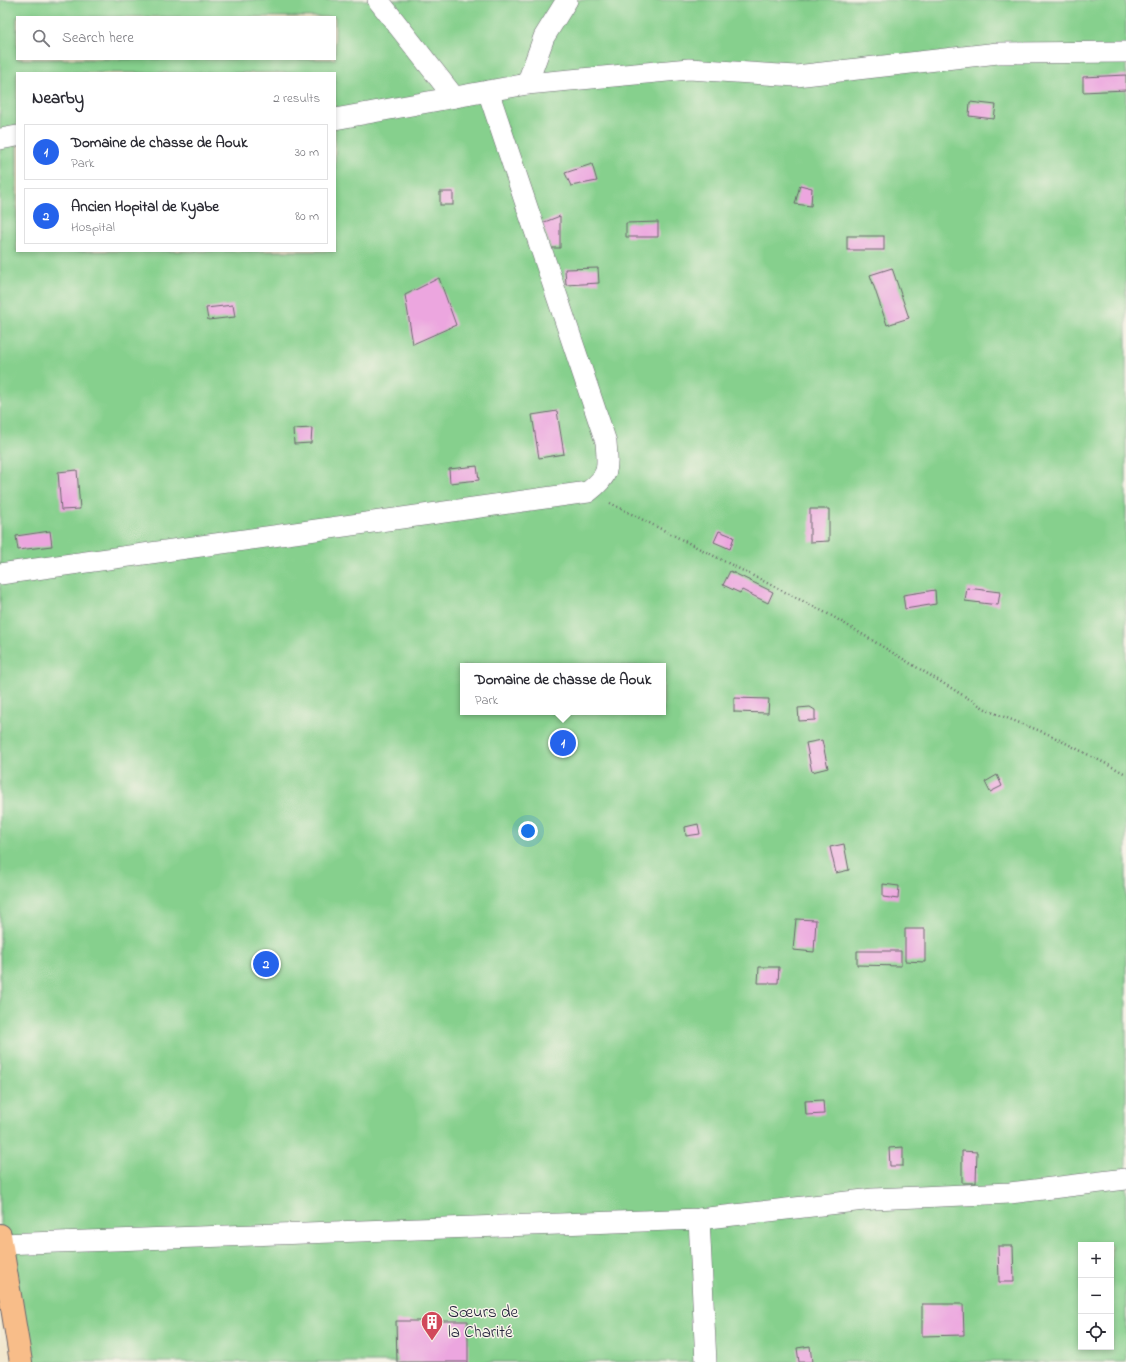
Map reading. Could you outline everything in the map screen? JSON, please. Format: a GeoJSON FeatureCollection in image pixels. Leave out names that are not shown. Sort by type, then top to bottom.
{"type":"FeatureCollection","features":[{"type":"Feature","properties":{"kind":"highway"},"geometry":{"type":"LineString","coordinates":[[1,1239],[21,1362]]}},
{"type":"Feature","properties":{"kind":"street"},"geometry":{"type":"LineString","coordinates":[[378,0],[454,97]]}},
{"type":"Feature","properties":{"kind":"street"},"geometry":{"type":"LineString","coordinates":[[527,84],[544,37],[567,0]]}},
{"type":"Feature","properties":{"kind":"street"},"geometry":{"type":"LineString","coordinates":[[336,119],[527,84],[690,69],[796,76],[998,53],[1126,52]]}},
{"type":"Feature","properties":{"kind":"street"},"geometry":{"type":"LineString","coordinates":[[0,574],[588,492],[603,481],[608,466],[606,442],[488,91]]}},
{"type":"Feature","properties":{"kind":"street"},"geometry":{"type":"LineString","coordinates":[[0,139],[16,136]]}},
{"type":"Feature","properties":{"kind":"street"},"geometry":{"type":"LineString","coordinates":[[1,1239],[699,1219],[873,1199],[1010,1193],[1126,1179]]}},
{"type":"Feature","properties":{"kind":"street"},"geometry":{"type":"LineString","coordinates":[[699,1219],[706,1362]]}},
{"type":"Feature","properties":{"kind":"path"},"geometry":{"type":"LineString","coordinates":[[588,492],[832,616],[989,711],[1048,734],[1126,774]]}},
{"type":"Feature","properties":{"kind":"green space"},"geometry":{"type":"Polygon","coordinates":[[[0,0],[1126,0],[1126,1362],[21,1362],[0,1235],[0,0]]]}},
{"type":"Feature","properties":{"kind":"building"},"geometry":{"type":"Polygon","coordinates":[[[1126,75],[1126,90],[1083,92],[1083,77],[1126,75]]]}},
{"type":"Feature","properties":{"kind":"building"},"geometry":{"type":"Polygon","coordinates":[[[970,102],[996,105],[994,119],[969,116],[970,102]]]}},
{"type":"Feature","properties":{"kind":"building"},"geometry":{"type":"Polygon","coordinates":[[[592,164],[597,181],[571,186],[565,173],[592,164]]]}},
{"type":"Feature","properties":{"kind":"building"},"geometry":{"type":"Polygon","coordinates":[[[800,185],[812,188],[811,206],[795,204],[800,185]]]}},
{"type":"Feature","properties":{"kind":"building"},"geometry":{"type":"Polygon","coordinates":[[[440,192],[453,192],[453,205],[440,205],[440,192]]]}},
{"type":"Feature","properties":{"kind":"building"},"geometry":{"type":"Polygon","coordinates":[[[560,216],[560,248],[551,248],[542,223],[560,216]]]}},
{"type":"Feature","properties":{"kind":"building"},"geometry":{"type":"Polygon","coordinates":[[[658,222],[658,237],[626,237],[626,223],[658,222]]]}},
{"type":"Feature","properties":{"kind":"building"},"geometry":{"type":"Polygon","coordinates":[[[847,236],[884,236],[884,250],[847,250],[847,236]]]}},
{"type":"Feature","properties":{"kind":"building"},"geometry":{"type":"Polygon","coordinates":[[[598,268],[599,283],[566,285],[565,269],[598,268]]]}},
{"type":"Feature","properties":{"kind":"building"},"geometry":{"type":"Polygon","coordinates":[[[892,268],[909,318],[887,325],[870,275],[892,268]]]}},
{"type":"Feature","properties":{"kind":"building"},"geometry":{"type":"Polygon","coordinates":[[[439,278],[456,325],[413,344],[405,295],[439,278]]]}},
{"type":"Feature","properties":{"kind":"building"},"geometry":{"type":"Polygon","coordinates":[[[233,305],[235,317],[208,320],[206,308],[233,305]]]}},
{"type":"Feature","properties":{"kind":"building"},"geometry":{"type":"Polygon","coordinates":[[[557,411],[564,454],[539,458],[532,415],[557,411]]]}},
{"type":"Feature","properties":{"kind":"building"},"geometry":{"type":"Polygon","coordinates":[[[312,428],[311,443],[294,444],[293,429],[312,428]]]}},
{"type":"Feature","properties":{"kind":"building"},"geometry":{"type":"Polygon","coordinates":[[[477,466],[479,480],[450,483],[449,469],[477,466]]]}},
{"type":"Feature","properties":{"kind":"building"},"geometry":{"type":"Polygon","coordinates":[[[77,470],[80,509],[61,510],[58,472],[77,470]]]}},
{"type":"Feature","properties":{"kind":"building"},"geometry":{"type":"Polygon","coordinates":[[[810,509],[829,509],[829,541],[810,542],[810,509]]]}},
{"type":"Feature","properties":{"kind":"building"},"geometry":{"type":"Polygon","coordinates":[[[50,531],[52,546],[18,550],[16,536],[50,531]]]}},
{"type":"Feature","properties":{"kind":"building"},"geometry":{"type":"Polygon","coordinates":[[[719,531],[734,537],[730,549],[714,542],[719,531]]]}},
{"type":"Feature","properties":{"kind":"building"},"geometry":{"type":"Polygon","coordinates":[[[730,571],[773,592],[768,603],[742,590],[740,593],[723,585],[730,571]]]}},
{"type":"Feature","properties":{"kind":"building"},"geometry":{"type":"Polygon","coordinates":[[[967,588],[1000,592],[998,605],[965,601],[967,588]]]}},
{"type":"Feature","properties":{"kind":"building"},"geometry":{"type":"Polygon","coordinates":[[[935,590],[936,604],[905,609],[903,595],[935,590]]]}},
{"type":"Feature","properties":{"kind":"building"},"geometry":{"type":"Polygon","coordinates":[[[734,698],[769,699],[768,713],[734,712],[734,698]]]}},
{"type":"Feature","properties":{"kind":"building"},"geometry":{"type":"Polygon","coordinates":[[[810,707],[815,710],[815,720],[799,721],[798,708],[810,707]]]}},
{"type":"Feature","properties":{"kind":"building"},"geometry":{"type":"Polygon","coordinates":[[[822,740],[828,768],[812,772],[806,743],[822,740]]]}},
{"type":"Feature","properties":{"kind":"building"},"geometry":{"type":"Polygon","coordinates":[[[997,775],[1002,786],[990,792],[985,782],[997,775]]]}},
{"type":"Feature","properties":{"kind":"building"},"geometry":{"type":"Polygon","coordinates":[[[698,824],[700,834],[686,836],[685,827],[698,824]]]}},
{"type":"Feature","properties":{"kind":"building"},"geometry":{"type":"Polygon","coordinates":[[[844,844],[849,870],[836,873],[830,847],[844,844]]]}},
{"type":"Feature","properties":{"kind":"building"},"geometry":{"type":"Polygon","coordinates":[[[883,884],[899,886],[898,899],[883,897],[883,884]]]}},
{"type":"Feature","properties":{"kind":"building"},"geometry":{"type":"Polygon","coordinates":[[[796,919],[816,920],[814,952],[793,950],[796,919]]]}},
{"type":"Feature","properties":{"kind":"building"},"geometry":{"type":"Polygon","coordinates":[[[905,929],[925,929],[925,962],[905,961],[905,929]]]}},
{"type":"Feature","properties":{"kind":"building"},"geometry":{"type":"Polygon","coordinates":[[[857,951],[901,951],[901,966],[857,965],[857,951]]]}},
{"type":"Feature","properties":{"kind":"building"},"geometry":{"type":"Polygon","coordinates":[[[759,967],[779,967],[778,983],[758,983],[759,967]]]}},
{"type":"Feature","properties":{"kind":"building"},"geometry":{"type":"Polygon","coordinates":[[[823,1100],[824,1114],[806,1115],[805,1101],[823,1100]]]}},
{"type":"Feature","properties":{"kind":"building"},"geometry":{"type":"Polygon","coordinates":[[[903,1147],[903,1166],[890,1166],[889,1148],[903,1147]]]}},
{"type":"Feature","properties":{"kind":"building"},"geometry":{"type":"Polygon","coordinates":[[[962,1151],[977,1152],[976,1183],[962,1183],[962,1151]]]}},
{"type":"Feature","properties":{"kind":"building"},"geometry":{"type":"Polygon","coordinates":[[[998,1246],[1013,1246],[1014,1282],[999,1282],[998,1246]]]}},
{"type":"Feature","properties":{"kind":"building"},"geometry":{"type":"Polygon","coordinates":[[[922,1304],[963,1304],[964,1335],[922,1336],[922,1304]]]}},
{"type":"Feature","properties":{"kind":"building","name":"Sœurs de la Charité"},"geometry":{"type":"Polygon","coordinates":[[[396,1321],[468,1321],[468,1362],[397,1362],[396,1321]]]}},
{"type":"Feature","properties":{"kind":"building"},"geometry":{"type":"Polygon","coordinates":[[[810,1346],[812,1362],[799,1362],[797,1348],[810,1346]]]}},
{"type":"Feature","properties":{"kind":"place","name":"Domaine de chasse de Aouk"},"geometry":{"type":"Point","coordinates":[563,743]}},
{"type":"Feature","properties":{"kind":"place","name":"Ancien Hopital de Kyabe"},"geometry":{"type":"Point","coordinates":[266,964]}},
{"type":"Feature","properties":{"kind":"place","name":"Sœurs de la Charité"},"geometry":{"type":"Point","coordinates":[432,1342]}}]}
